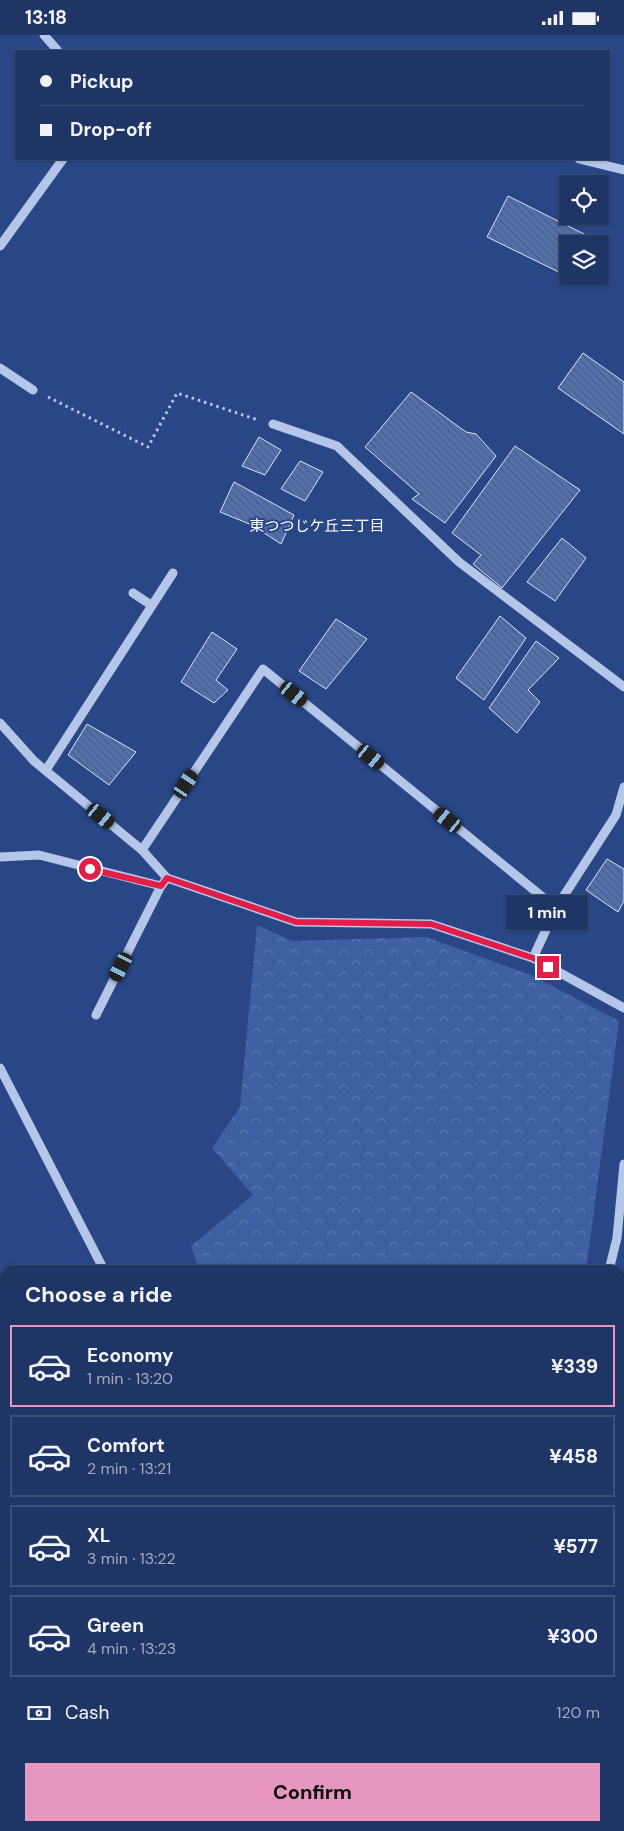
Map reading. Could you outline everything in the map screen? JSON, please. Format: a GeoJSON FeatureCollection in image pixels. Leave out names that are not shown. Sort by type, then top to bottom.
{"type":"FeatureCollection","features":[{"type":"Feature","properties":{"kind":"street"},"geometry":{"type":"LineString","coordinates":[[44,35],[57,50]]}},
{"type":"Feature","properties":{"kind":"street"},"geometry":{"type":"LineString","coordinates":[[0,246],[62,160]]}},
{"type":"Feature","properties":{"kind":"street"},"geometry":{"type":"LineString","coordinates":[[583,160],[624,170]]}},
{"type":"Feature","properties":{"kind":"street"},"geometry":{"type":"LineString","coordinates":[[0,368],[33,390]]}},
{"type":"Feature","properties":{"kind":"street"},"geometry":{"type":"LineString","coordinates":[[273,425],[336,446],[459,562],[624,687]]}},
{"type":"Feature","properties":{"kind":"street"},"geometry":{"type":"LineString","coordinates":[[46,770],[173,573]]}},
{"type":"Feature","properties":{"kind":"street"},"geometry":{"type":"LineString","coordinates":[[133,593],[151,605]]}},
{"type":"Feature","properties":{"kind":"street"},"geometry":{"type":"LineString","coordinates":[[142,850],[263,669],[556,908]]}},
{"type":"Feature","properties":{"kind":"street"},"geometry":{"type":"LineString","coordinates":[[0,723],[34,761],[142,850],[167,878],[296,922],[431,924],[533,958],[624,1008]]}},
{"type":"Feature","properties":{"kind":"street"},"geometry":{"type":"LineString","coordinates":[[533,958],[556,908],[616,815],[624,787]]}},
{"type":"Feature","properties":{"kind":"street"},"geometry":{"type":"LineString","coordinates":[[0,857],[39,855],[161,886]]}},
{"type":"Feature","properties":{"kind":"street"},"geometry":{"type":"LineString","coordinates":[[96,1015],[161,886],[167,878]]}},
{"type":"Feature","properties":{"kind":"street"},"geometry":{"type":"LineString","coordinates":[[0,1068],[3,1081],[101,1265]]}},
{"type":"Feature","properties":{"kind":"street"},"geometry":{"type":"LineString","coordinates":[[610,1265],[617,1238],[624,1164]]}},
{"type":"Feature","properties":{"kind":"path"},"geometry":{"type":"LineString","coordinates":[[33,390],[148,447],[177,393],[273,425]]}},
{"type":"Feature","properties":{"kind":"green space"},"geometry":{"type":"Polygon","coordinates":[[[257,925],[292,941],[426,937],[531,975],[619,1021],[587,1265],[197,1265],[191,1246],[253,1195],[212,1148],[240,1107],[257,925]]]}},
{"type":"Feature","properties":{"kind":"building"},"geometry":{"type":"Polygon","coordinates":[[[508,196],[559,222],[559,225],[566,225],[586,235],[559,235],[559,272],[487,237],[508,196]]]}},
{"type":"Feature","properties":{"kind":"building"},"geometry":{"type":"Polygon","coordinates":[[[583,353],[624,382],[624,434],[558,388],[583,353]]]}},
{"type":"Feature","properties":{"kind":"building"},"geometry":{"type":"Polygon","coordinates":[[[411,392],[466,432],[476,434],[496,456],[445,523],[412,499],[419,494],[365,447],[411,392]]]}},
{"type":"Feature","properties":{"kind":"building"},"geometry":{"type":"Polygon","coordinates":[[[259,437],[281,450],[265,475],[242,466],[259,437]]]}},
{"type":"Feature","properties":{"kind":"building"},"geometry":{"type":"Polygon","coordinates":[[[515,446],[580,490],[502,588],[473,564],[481,555],[452,533],[515,446]]]}},
{"type":"Feature","properties":{"kind":"building"},"geometry":{"type":"Polygon","coordinates":[[[300,461],[323,472],[305,501],[281,489],[300,461]]]}},
{"type":"Feature","properties":{"kind":"building"},"geometry":{"type":"Polygon","coordinates":[[[234,482],[294,515],[281,544],[252,525],[220,512],[234,482]]]}},
{"type":"Feature","properties":{"kind":"building"},"geometry":{"type":"Polygon","coordinates":[[[562,538],[586,558],[555,601],[527,582],[562,538]]]}},
{"type":"Feature","properties":{"kind":"building"},"geometry":{"type":"Polygon","coordinates":[[[500,616],[526,638],[484,700],[456,678],[500,616]]]}},
{"type":"Feature","properties":{"kind":"building"},"geometry":{"type":"Polygon","coordinates":[[[336,619],[367,639],[326,689],[299,671],[336,619]]]}},
{"type":"Feature","properties":{"kind":"building"},"geometry":{"type":"Polygon","coordinates":[[[212,632],[237,649],[216,680],[228,690],[214,703],[181,682],[212,632]]]}},
{"type":"Feature","properties":{"kind":"building"},"geometry":{"type":"Polygon","coordinates":[[[536,641],[559,658],[528,690],[540,702],[517,733],[489,708],[536,641]]]}},
{"type":"Feature","properties":{"kind":"building"},"geometry":{"type":"Polygon","coordinates":[[[87,724],[136,752],[109,785],[68,755],[87,724]]]}},
{"type":"Feature","properties":{"kind":"building"},"geometry":{"type":"Polygon","coordinates":[[[607,859],[624,869],[624,901],[618,912],[586,890],[607,859]]]}},
{"type":"Feature","properties":{"kind":"district","name":"東つつじケ丘三丁目"},"geometry":{"type":"Point","coordinates":[317,526]}},
{"type":"Feature","properties":{"kind":"route"},"geometry":{"type":"LineString","coordinates":[[90,869],[161,886],[167,878],[296,922],[431,924],[533,958],[548,967]]}}]}
